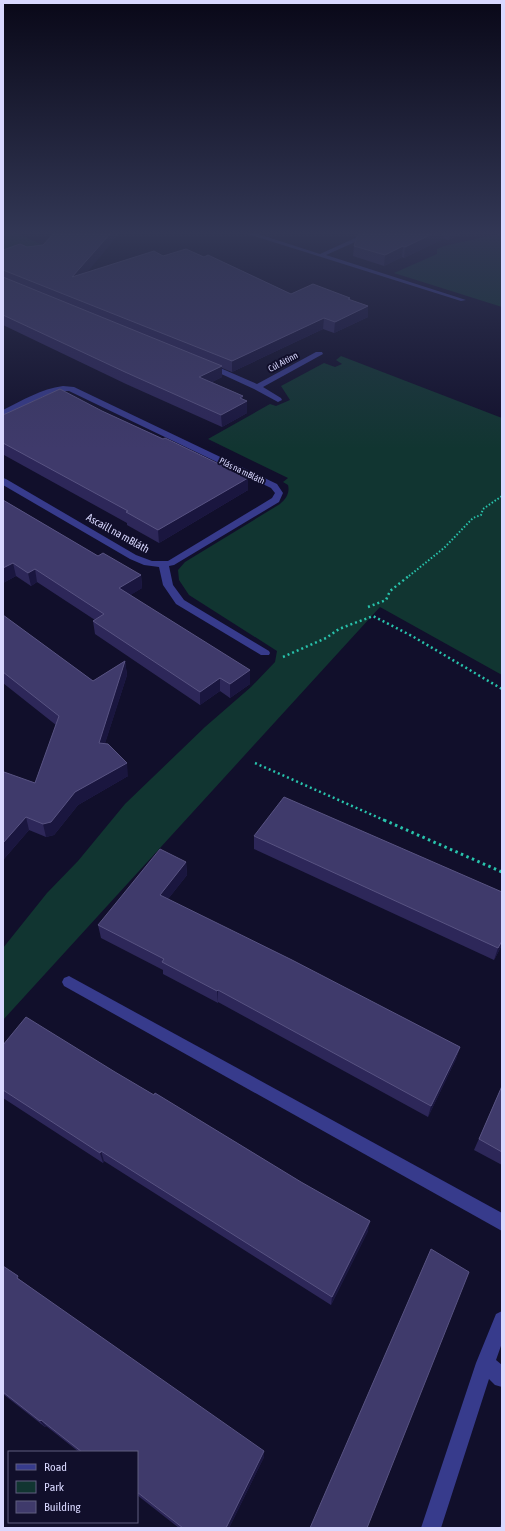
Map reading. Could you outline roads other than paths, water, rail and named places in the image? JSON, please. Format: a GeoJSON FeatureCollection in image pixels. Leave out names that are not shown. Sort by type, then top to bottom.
{"type":"FeatureCollection","features":[{"type":"Feature","properties":{"kind":"street","name":"Cúl Aitinn"},"geometry":{"type":"LineString","coordinates":[[257,387],[319,354]]}},
{"type":"Feature","properties":{"kind":"street"},"geometry":{"type":"LineString","coordinates":[[201,364],[257,387],[278,400]]}},
{"type":"Feature","properties":{"kind":"street","name":"Plás na mBláth"},"geometry":{"type":"LineString","coordinates":[[14,408],[59,388],[71,389],[278,489],[279,496],[276,500],[171,563],[164,565]]}},
{"type":"Feature","properties":{"kind":"street"},"geometry":{"type":"LineString","coordinates":[[3,402],[14,408]]}},
{"type":"Feature","properties":{"kind":"street"},"geometry":{"type":"LineString","coordinates":[[3,413],[14,408]]}},
{"type":"Feature","properties":{"kind":"street","name":"Ascaill na mBláth"},"geometry":{"type":"LineString","coordinates":[[3,481],[133,557],[146,563],[164,565]]}},
{"type":"Feature","properties":{"kind":"street"},"geometry":{"type":"LineString","coordinates":[[164,565],[167,581],[171,591],[180,602],[265,653]]}},
{"type":"Feature","properties":{"kind":"street"},"geometry":{"type":"LineString","coordinates":[[69,982],[502,1222]]}},
{"type":"Feature","properties":{"kind":"street"},"geometry":{"type":"LineString","coordinates":[[431,1528],[485,1363],[502,1320]]}},
{"type":"Feature","properties":{"kind":"street"},"geometry":{"type":"LineString","coordinates":[[485,1363],[502,1378]]}}]}
